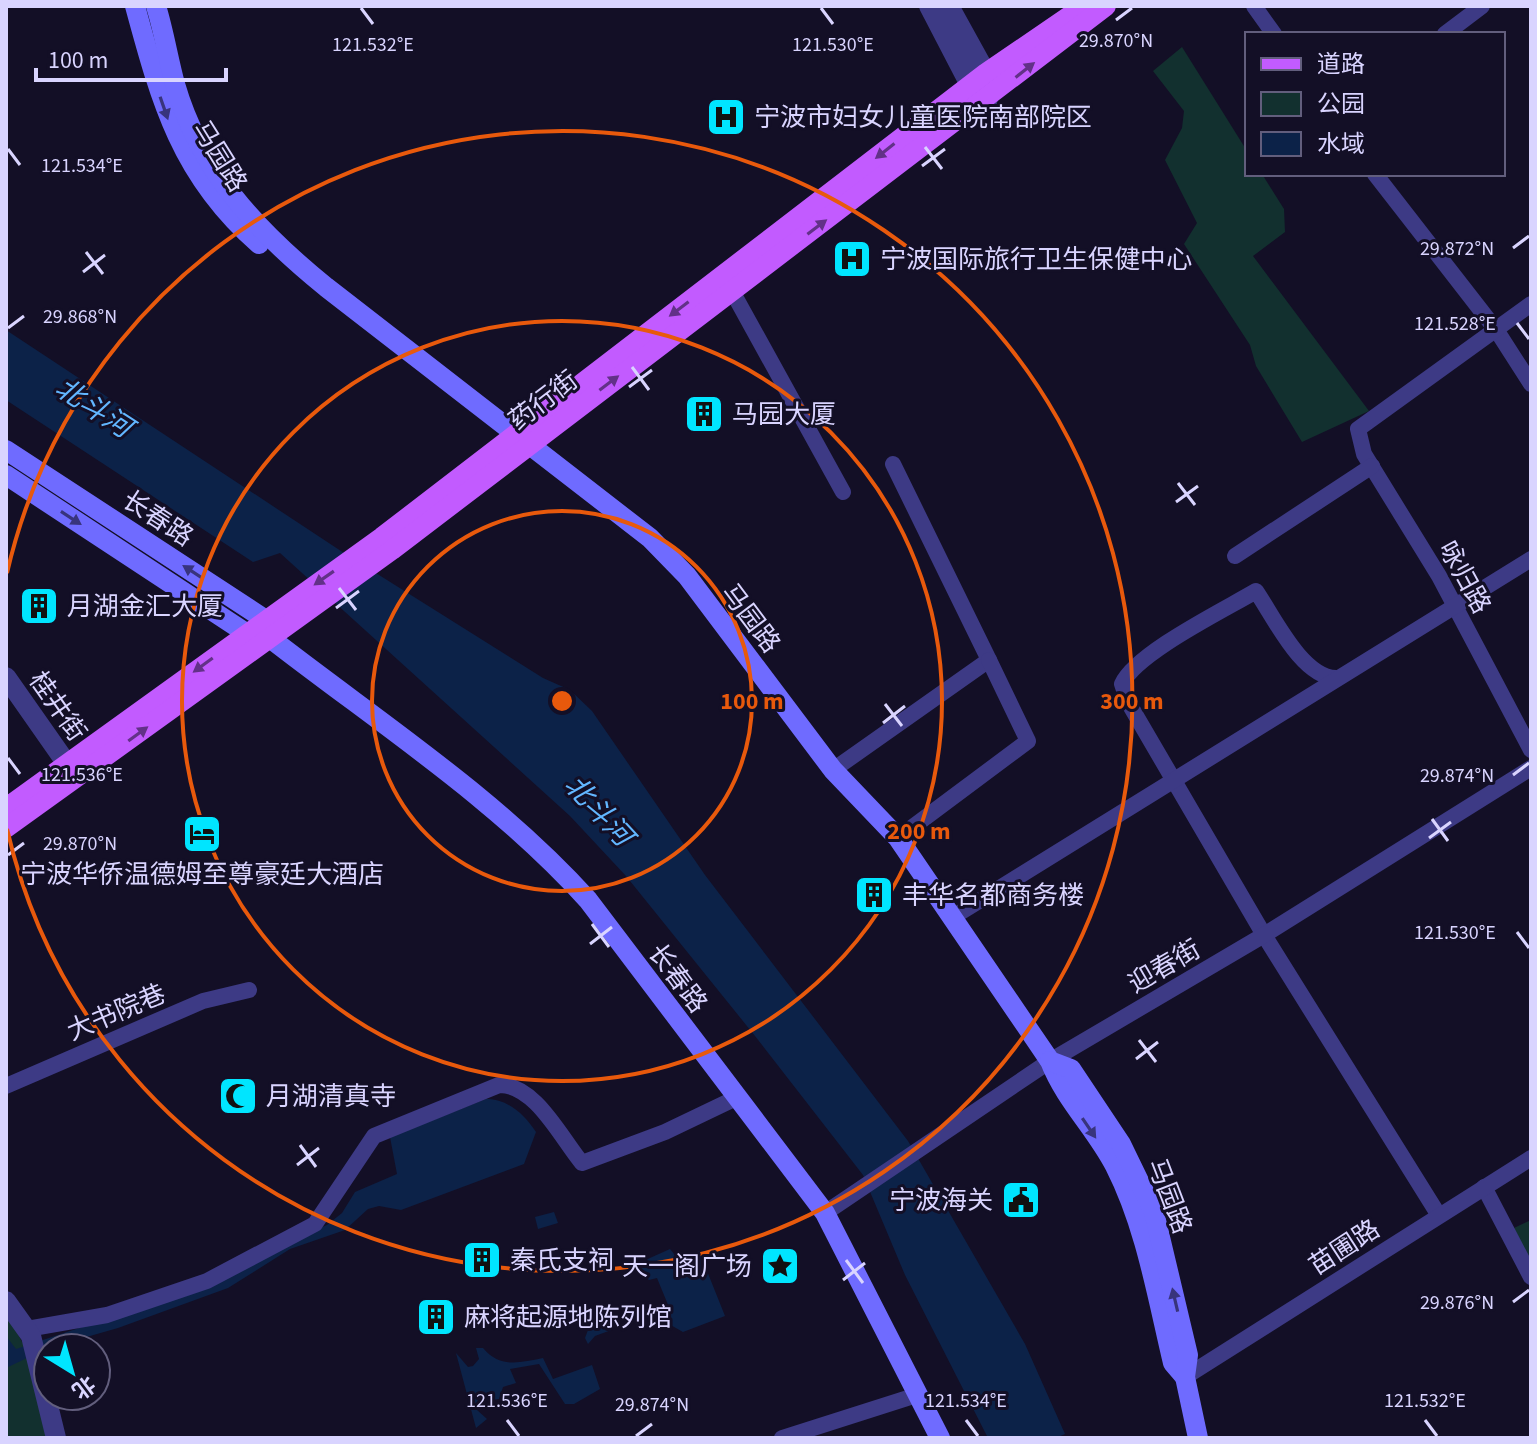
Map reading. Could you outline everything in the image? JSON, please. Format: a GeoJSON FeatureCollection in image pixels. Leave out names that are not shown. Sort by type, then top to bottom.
{"type":"FeatureCollection","features":[{"type":"Feature","properties":{"kind":"main road","name":"马园路"},"geometry":{"type":"LineString","coordinates":[[135,6],[169,122],[195,174],[231,220],[275,259],[326,287]]}},
{"type":"Feature","properties":{"kind":"main road","name":"马园路"},"geometry":{"type":"LineString","coordinates":[[156,6],[175,83],[209,166],[239,207],[290,258],[326,287],[650,538],[687,576],[833,770],[898,838],[1050,1061],[1059,1082],[1114,1165],[1140,1225],[1173,1363],[1185,1377],[1198,1438]]}},
{"type":"Feature","properties":{"kind":"main road","name":"药行街"},"geometry":{"type":"LineString","coordinates":[[520,440],[732,291],[988,99],[1060,33],[1081,6]]}},
{"type":"Feature","properties":{"kind":"main road","name":"药行街"},"geometry":{"type":"LineString","coordinates":[[6,828],[387,544],[978,79],[1106,6]]}},
{"type":"Feature","properties":{"kind":"main road"},"geometry":{"type":"LineString","coordinates":[[1060,33],[1113,6]]}},
{"type":"Feature","properties":{"kind":"main road","name":"长春路"},"geometry":{"type":"LineString","coordinates":[[6,450],[270,631],[507,819],[552,859],[588,900],[825,1213],[940,1438]]}},
{"type":"Feature","properties":{"kind":"main road","name":"长春路"},"geometry":{"type":"LineString","coordinates":[[6,475],[246,633]]}},
{"type":"Feature","properties":{"kind":"main road","name":"药行街"},"geometry":{"type":"LineString","coordinates":[[6,808],[246,633],[270,631]]}},
{"type":"Feature","properties":{"kind":"street"},"geometry":{"type":"LineString","coordinates":[[929,6],[978,79]]}},
{"type":"Feature","properties":{"kind":"street"},"geometry":{"type":"LineString","coordinates":[[949,6],[988,99]]}},
{"type":"Feature","properties":{"kind":"street"},"geometry":{"type":"LineString","coordinates":[[1254,6],[1273,32]]}},
{"type":"Feature","properties":{"kind":"street"},"geometry":{"type":"LineString","coordinates":[[1448,32],[1482,6]]}},
{"type":"Feature","properties":{"kind":"street"},"geometry":{"type":"LineString","coordinates":[[1377,176],[1497,331],[1531,384]]}},
{"type":"Feature","properties":{"kind":"street"},"geometry":{"type":"LineString","coordinates":[[732,291],[843,492]]}},
{"type":"Feature","properties":{"kind":"street"},"geometry":{"type":"LineString","coordinates":[[1497,331],[1531,304]]}},
{"type":"Feature","properties":{"kind":"street","name":"咏归路"},"geometry":{"type":"LineString","coordinates":[[1497,331],[1358,429],[1359,439],[1372,466],[1455,607],[1531,750]]}},
{"type":"Feature","properties":{"kind":"street"},"geometry":{"type":"LineString","coordinates":[[893,464],[1028,741],[898,838]]}},
{"type":"Feature","properties":{"kind":"street"},"geometry":{"type":"LineString","coordinates":[[1235,556],[1372,466]]}},
{"type":"Feature","properties":{"kind":"street"},"geometry":{"type":"LineString","coordinates":[[953,917],[1531,559]]}},
{"type":"Feature","properties":{"kind":"street"},"geometry":{"type":"LineString","coordinates":[[1336,678],[1322,678],[1309,669],[1256,591],[1151,654],[1128,671],[1122,684],[1128,702],[1264,935],[1438,1214]]}},
{"type":"Feature","properties":{"kind":"street"},"geometry":{"type":"LineString","coordinates":[[833,770],[989,660]]}},
{"type":"Feature","properties":{"kind":"street","name":"桂井街"},"geometry":{"type":"LineString","coordinates":[[6,677],[62,768]]}},
{"type":"Feature","properties":{"kind":"street","name":"桂井街"},"geometry":{"type":"LineString","coordinates":[[6,697],[62,768]]}},
{"type":"Feature","properties":{"kind":"street","name":"迎春街"},"geometry":{"type":"LineString","coordinates":[[825,1213],[1050,1061],[1264,935],[1531,768]]}},
{"type":"Feature","properties":{"kind":"street","name":"大书院巷"},"geometry":{"type":"LineString","coordinates":[[6,1086],[203,1001],[249,990]]}},
{"type":"Feature","properties":{"kind":"street"},"geometry":{"type":"LineString","coordinates":[[29,1332],[107,1315],[207,1281],[241,1259],[315,1224],[374,1136],[499,1085],[512,1085],[535,1101],[582,1163],[665,1132],[736,1098]]}},
{"type":"Feature","properties":{"kind":"street","name":"苗圃路"},"geometry":{"type":"LineString","coordinates":[[1185,1377],[1438,1214],[1531,1158]]}},
{"type":"Feature","properties":{"kind":"street"},"geometry":{"type":"LineString","coordinates":[[1484,1187],[1531,1277]]}},
{"type":"Feature","properties":{"kind":"street"},"geometry":{"type":"LineString","coordinates":[[6,1301],[29,1332],[39,1360],[56,1438]]}},
{"type":"Feature","properties":{"kind":"street"},"geometry":{"type":"LineString","coordinates":[[782,1438],[917,1395]]}},
{"type":"Feature","properties":{"kind":"green space"},"geometry":{"type":"Polygon","coordinates":[[[1182,47],[1245,148],[1245,176],[1263,176],[1284,209],[1285,232],[1253,256],[1369,411],[1302,442],[1256,366],[1250,345],[1184,244],[1197,223],[1165,160],[1182,128],[1184,111],[1153,71],[1182,47]]]}},
{"type":"Feature","properties":{"kind":"green space"},"geometry":{"type":"Polygon","coordinates":[[[1531,1220],[1531,1262],[1514,1228],[1531,1220]]]}},
{"type":"Feature","properties":{"kind":"green space"},"geometry":{"type":"Polygon","coordinates":[[[6,1311],[32,1361],[32,1412],[43,1412],[49,1438],[6,1438],[6,1311]]]}},
{"type":"Feature","properties":{"kind":"water","name":"北斗河"},"geometry":{"type":"Polygon","coordinates":[[[6,330],[344,553],[543,678],[570,690],[592,711],[705,875],[908,1141],[1025,1344],[1065,1434],[1056,1438],[988,1438],[905,1275],[863,1175],[626,876],[570,816],[280,553],[253,562],[6,400],[6,330]]]}},
{"type":"Feature","properties":{"kind":"water"},"geometry":{"type":"Polygon","coordinates":[[[486,1099],[515,1109],[536,1132],[524,1164],[401,1210],[379,1206],[368,1209],[345,1230],[290,1249],[228,1288],[104,1332],[67,1332],[112,1317],[327,1225],[342,1213],[355,1192],[397,1174],[390,1137],[486,1099]]]}},
{"type":"Feature","properties":{"kind":"water"},"geometry":{"type":"Polygon","coordinates":[[[554,1212],[558,1223],[538,1229],[535,1217],[554,1212]]]}},
{"type":"Feature","properties":{"kind":"water"},"geometry":{"type":"Polygon","coordinates":[[[670,1249],[679,1260],[699,1251],[725,1316],[683,1332],[660,1319],[671,1312],[657,1278],[649,1280],[641,1274],[641,1262],[670,1249]]]}},
{"type":"Feature","properties":{"kind":"water"},"geometry":{"type":"Polygon","coordinates":[[[607,1310],[614,1329],[595,1336],[588,1344],[585,1338],[594,1314],[607,1310]]]}},
{"type":"Feature","properties":{"kind":"water"},"geometry":{"type":"Polygon","coordinates":[[[6,1336],[16,1349],[32,1344],[32,1356],[6,1368],[6,1336]]]}},
{"type":"Feature","properties":{"kind":"water"},"geometry":{"type":"Polygon","coordinates":[[[476,1348],[483,1348],[503,1361],[543,1358],[553,1379],[592,1365],[600,1389],[574,1404],[565,1404],[539,1364],[510,1369],[516,1383],[503,1387],[499,1399],[492,1400],[487,1394],[478,1398],[477,1410],[487,1419],[476,1428],[456,1353],[468,1367],[473,1366],[479,1359],[476,1348]]]}},
{"type":"Feature","properties":{"kind":"place","name":"宁波市妇女儿童医院南部院区"},"geometry":{"type":"Point","coordinates":[726,117]}},
{"type":"Feature","properties":{"kind":"place","name":"宁波国际旅行卫生保健中心"},"geometry":{"type":"Point","coordinates":[852,259]}},
{"type":"Feature","properties":{"kind":"place","name":"马园大厦"},"geometry":{"type":"Point","coordinates":[704,414]}},
{"type":"Feature","properties":{"kind":"place","name":"月湖金汇大厦"},"geometry":{"type":"Point","coordinates":[39,606]}},
{"type":"Feature","properties":{"kind":"place","name":"宁波华侨温德姆至尊豪廷大酒店"},"geometry":{"type":"Point","coordinates":[202,834]}},
{"type":"Feature","properties":{"kind":"place","name":"丰华名都商务楼"},"geometry":{"type":"Point","coordinates":[874,895]}},
{"type":"Feature","properties":{"kind":"place","name":"月湖清真寺"},"geometry":{"type":"Point","coordinates":[238,1096]}},
{"type":"Feature","properties":{"kind":"place","name":"宁波海关"},"geometry":{"type":"Point","coordinates":[1021,1200]}},
{"type":"Feature","properties":{"kind":"place","name":"秦氏支祠"},"geometry":{"type":"Point","coordinates":[482,1260]}},
{"type":"Feature","properties":{"kind":"place","name":"天一阁广场"},"geometry":{"type":"Point","coordinates":[780,1266]}},
{"type":"Feature","properties":{"kind":"place","name":"麻将起源地陈列馆"},"geometry":{"type":"Point","coordinates":[436,1317]}}]}
